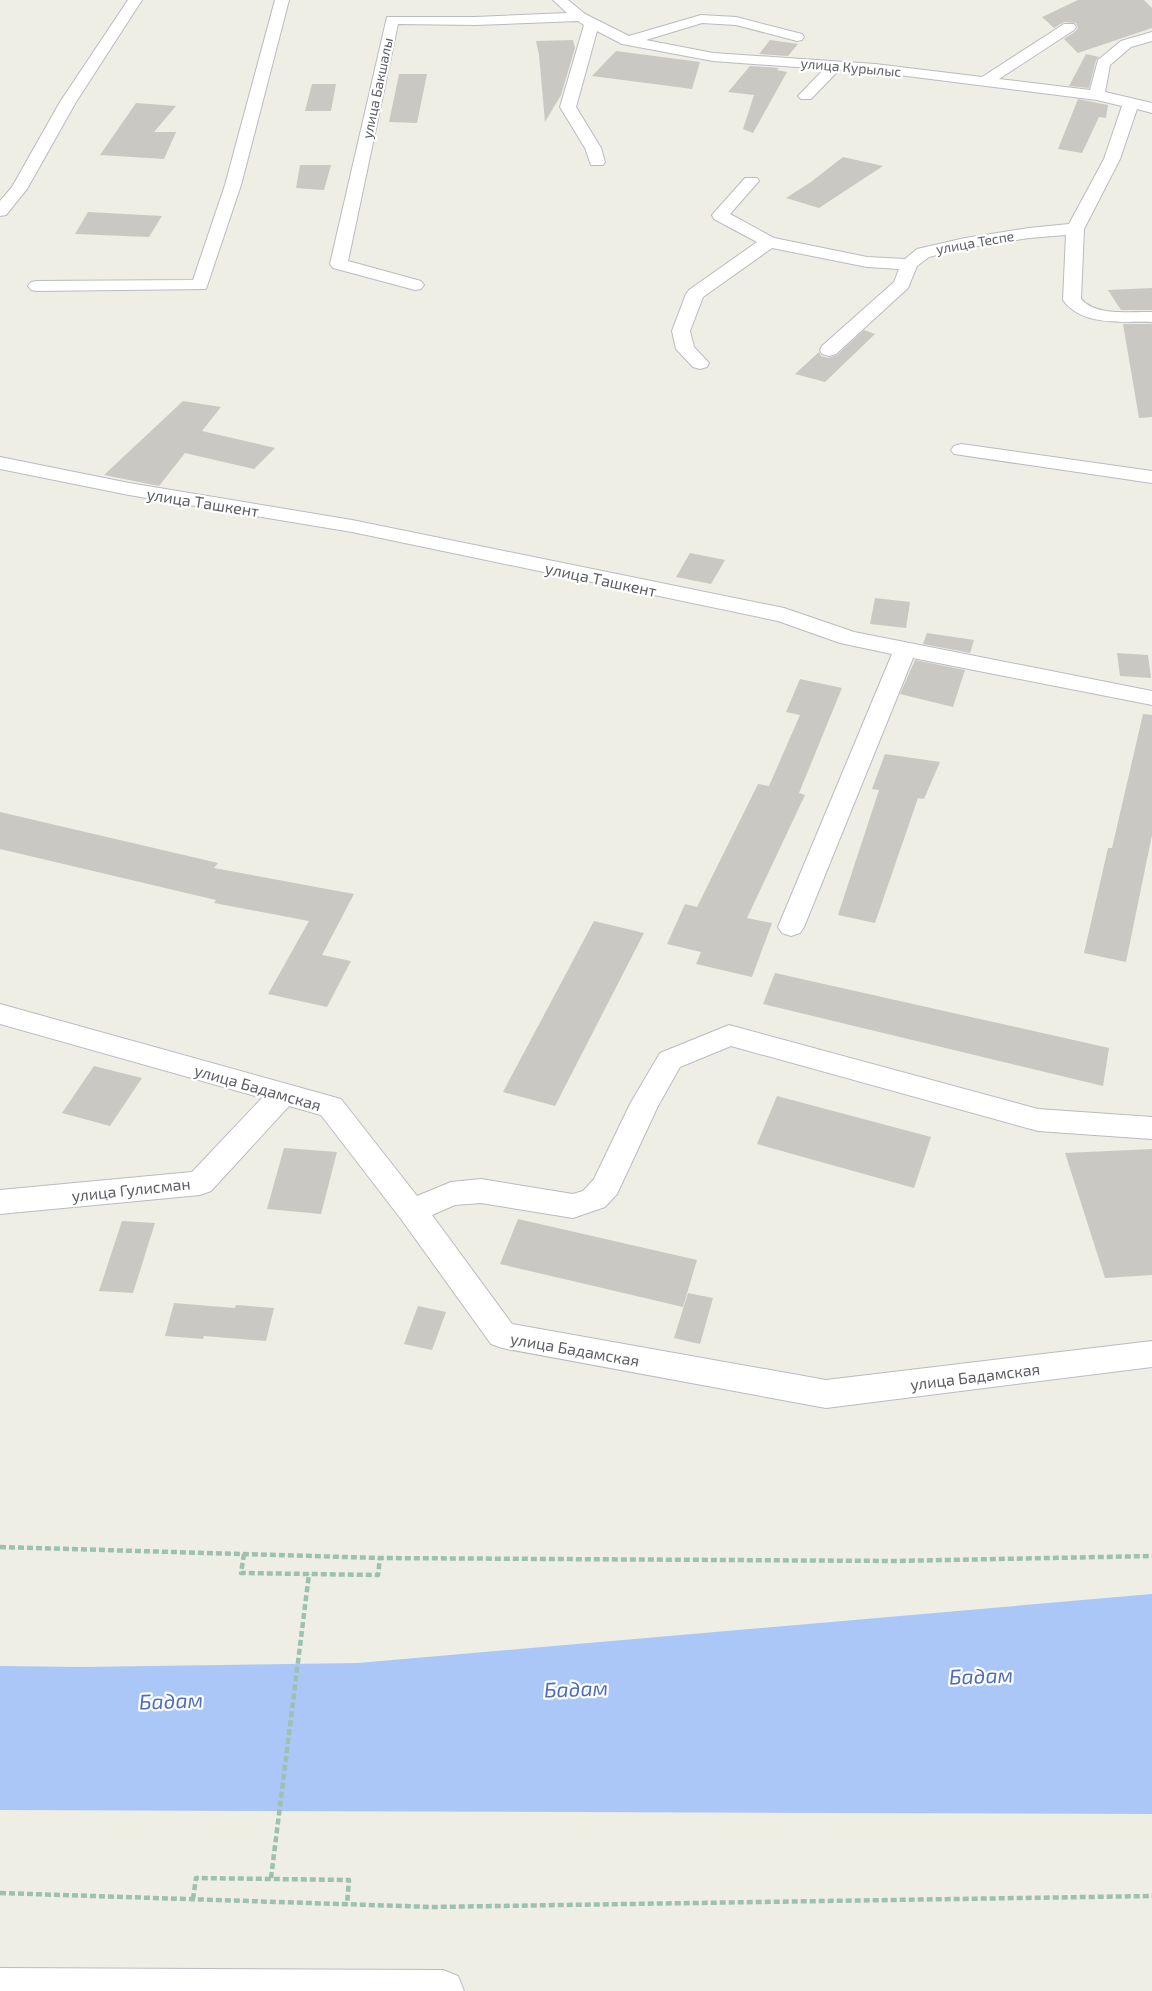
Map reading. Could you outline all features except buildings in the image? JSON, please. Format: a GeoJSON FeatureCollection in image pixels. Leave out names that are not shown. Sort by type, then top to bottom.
{"type":"FeatureCollection","features":[{"type":"Feature","properties":{"kind":"street"},"geometry":{"type":"LineString","coordinates":[[0,211],[19,189],[68,102],[135,0]]}},
{"type":"Feature","properties":{"kind":"street"},"geometry":{"type":"LineString","coordinates":[[37,286],[200,285],[233,185],[282,0]]}},
{"type":"Feature","properties":{"kind":"street","name":"улица Курылыс"},"geometry":{"type":"LineString","coordinates":[[560,0],[586,20],[627,41],[713,57],[875,68],[1097,95],[1152,108]]}},
{"type":"Feature","properties":{"kind":"street"},"geometry":{"type":"LineString","coordinates":[[627,41],[701,19],[736,21],[797,37]]}},
{"type":"Feature","properties":{"kind":"street","name":"улица Бакшалы"},"geometry":{"type":"LineString","coordinates":[[415,285],[339,264],[392,20],[586,20]]}},
{"type":"Feature","properties":{"kind":"street"},"geometry":{"type":"LineString","coordinates":[[586,20],[568,107],[592,148],[597,162]]}},
{"type":"Feature","properties":{"kind":"street"},"geometry":{"type":"LineString","coordinates":[[984,82],[1069,26]]}},
{"type":"Feature","properties":{"kind":"street"},"geometry":{"type":"LineString","coordinates":[[1097,95],[1103,63],[1126,44],[1152,36]]}},
{"type":"Feature","properties":{"kind":"street"},"geometry":{"type":"LineString","coordinates":[[806,96],[836,65]]}},
{"type":"Feature","properties":{"kind":"street"},"geometry":{"type":"LineString","coordinates":[[1130,103],[1112,159],[1075,229],[1072,300],[1076,305],[1090,313],[1152,317]]}},
{"type":"Feature","properties":{"kind":"street"},"geometry":{"type":"LineString","coordinates":[[751,180],[720,215],[769,242],[867,262],[909,264],[902,284],[830,350]]}},
{"type":"Feature","properties":{"kind":"street","name":"улица Теспе"},"geometry":{"type":"LineString","coordinates":[[909,264],[923,252],[965,243],[1029,233],[1075,229]]}},
{"type":"Feature","properties":{"kind":"street"},"geometry":{"type":"LineString","coordinates":[[700,364],[685,349],[681,331],[695,294],[769,242]]}},
{"type":"Feature","properties":{"kind":"street"},"geometry":{"type":"LineString","coordinates":[[961,450],[1152,477]]}},
{"type":"Feature","properties":{"kind":"street","name":"улица Ташкент"},"geometry":{"type":"LineString","coordinates":[[0,463],[129,490],[352,526],[784,615],[848,638],[1152,698]]}},
{"type":"Feature","properties":{"kind":"street"},"geometry":{"type":"LineString","coordinates":[[791,927],[905,650]]}},
{"type":"Feature","properties":{"kind":"street","name":"улица Бадамская"},"geometry":{"type":"LineString","coordinates":[[0,1014],[331,1108],[412,1211],[502,1335],[826,1394],[1152,1354]]}},
{"type":"Feature","properties":{"kind":"street"},"geometry":{"type":"LineString","coordinates":[[412,1211],[451,1194],[481,1190],[573,1206],[594,1199],[606,1186],[644,1104],[670,1060],[729,1035],[1038,1120],[1152,1128]]}},
{"type":"Feature","properties":{"kind":"street","name":"улица Гулисман"},"geometry":{"type":"LineString","coordinates":[[0,1202],[200,1183],[283,1094]]}},
{"type":"Feature","properties":{"kind":"street"},"geometry":{"type":"LineString","coordinates":[[0,1988],[443,1991]]}},
{"type":"Feature","properties":{"kind":"path"},"geometry":{"type":"LineString","coordinates":[[0,1547],[380,1558],[895,1562],[1152,1556]]}},
{"type":"Feature","properties":{"kind":"path"},"geometry":{"type":"LineString","coordinates":[[244,1554],[241,1573],[378,1575],[380,1558]]}},
{"type":"Feature","properties":{"kind":"path"},"geometry":{"type":"LineString","coordinates":[[272,1878],[309,1574]]}},
{"type":"Feature","properties":{"kind":"path"},"geometry":{"type":"LineString","coordinates":[[193,1900],[196,1878],[349,1880],[347,1904]]}},
{"type":"Feature","properties":{"kind":"path"},"geometry":{"type":"LineString","coordinates":[[0,1893],[432,1907],[1152,1896]]}},
{"type":"Feature","properties":{"kind":"water","name":"Бадам"},"geometry":{"type":"Polygon","coordinates":[[[1152,1594],[1152,1814],[0,1810],[0,1666],[81,1667],[358,1663],[1152,1594]]]}}]}
